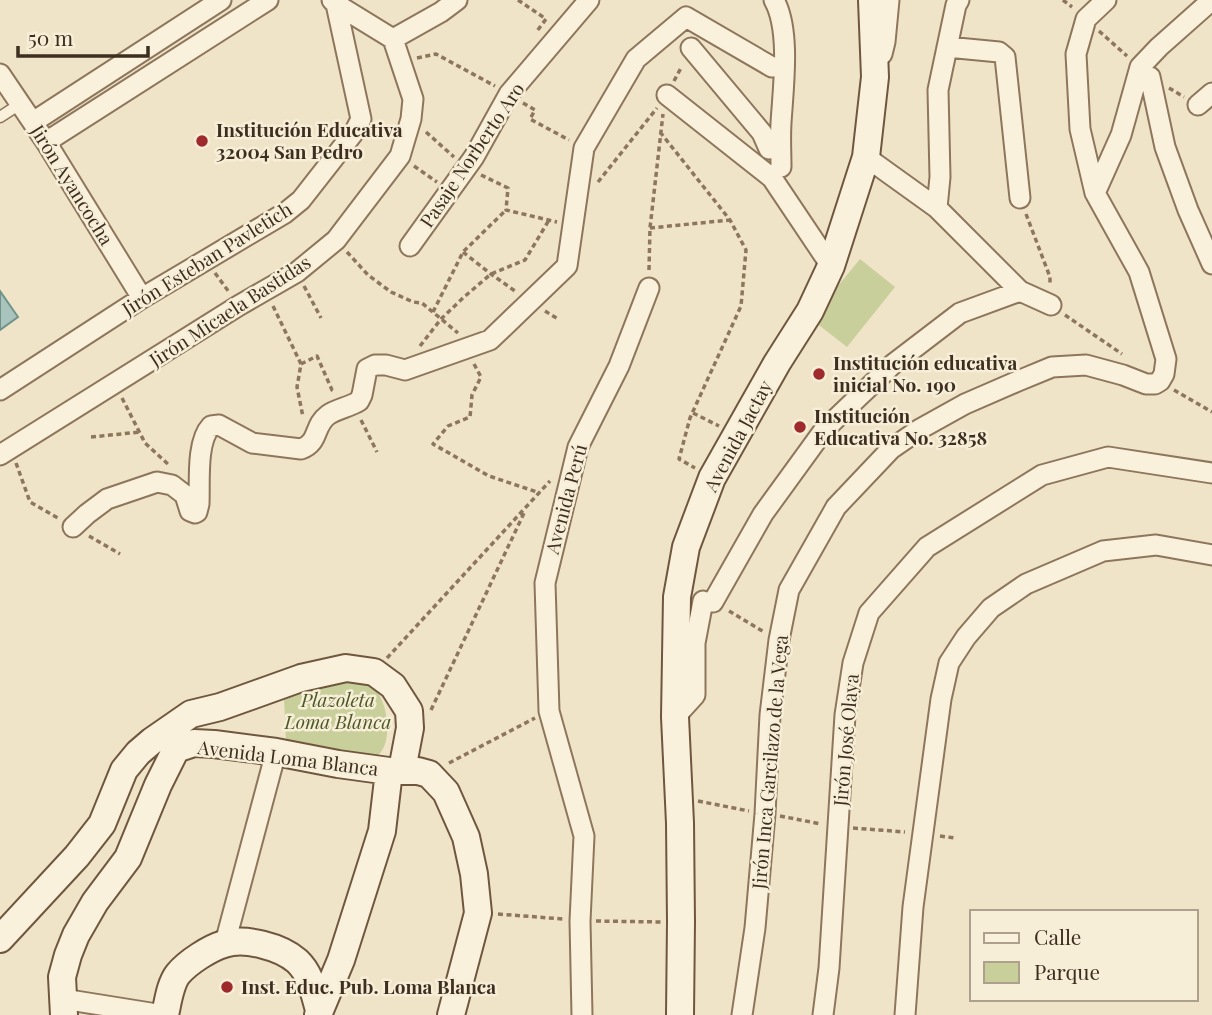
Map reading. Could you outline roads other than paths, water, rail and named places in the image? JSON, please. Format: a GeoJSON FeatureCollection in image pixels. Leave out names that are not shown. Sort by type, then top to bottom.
{"type":"FeatureCollection","features":[{"type":"Feature","properties":{"kind":"street"},"geometry":{"type":"LineString","coordinates":[[33,122],[221,0]]}},
{"type":"Feature","properties":{"kind":"street"},"geometry":{"type":"LineString","coordinates":[[46,142],[268,0]]}},
{"type":"Feature","properties":{"kind":"street","name":"Pasaje Norberto Aro"},"geometry":{"type":"LineString","coordinates":[[410,246],[474,157],[509,94],[589,0]]}},
{"type":"Feature","properties":{"kind":"street"},"geometry":{"type":"LineString","coordinates":[[774,0],[783,34],[785,72],[780,126],[781,167]]}},
{"type":"Feature","properties":{"kind":"street","name":"Avenida Jactay"},"geometry":{"type":"LineString","coordinates":[[680,1015],[680,824],[675,717],[677,597],[686,547],[712,478],[777,363],[810,311],[831,265],[866,157],[875,76],[872,0]]}},
{"type":"Feature","properties":{"kind":"street"},"geometry":{"type":"LineString","coordinates":[[875,76],[885,42],[889,0]]}},
{"type":"Feature","properties":{"kind":"street"},"geometry":{"type":"LineString","coordinates":[[937,208],[940,177],[938,90],[959,0]]}},
{"type":"Feature","properties":{"kind":"street","name":"Jirón Inca Garcilazo de la Vega"},"geometry":{"type":"LineString","coordinates":[[741,1015],[755,928],[770,715],[779,640],[789,590],[836,507],[891,449],[920,429],[965,404],[1052,367],[1086,365],[1123,374],[1146,384],[1160,382],[1164,374],[1166,359],[1139,272],[1095,193],[1080,130],[1076,54],[1086,19],[1106,0]]}},
{"type":"Feature","properties":{"kind":"street"},"geometry":{"type":"LineString","coordinates":[[1095,193],[1121,135],[1140,67],[1212,0]]}},
{"type":"Feature","properties":{"kind":"street"},"geometry":{"type":"LineString","coordinates":[[334,2],[393,39],[444,4]]}},
{"type":"Feature","properties":{"kind":"street","name":"Jirón Esteban Pavletich"},"geometry":{"type":"LineString","coordinates":[[0,390],[142,298],[285,213],[301,200],[355,131],[361,119],[334,2]]}},
{"type":"Feature","properties":{"kind":"street"},"geometry":{"type":"LineString","coordinates":[[74,527],[107,499],[157,482],[172,485],[185,495],[190,511],[195,513],[201,451],[205,435],[211,426],[219,425],[252,443],[301,449],[309,446],[315,439],[318,425],[329,414],[359,401],[367,369],[375,365],[386,365],[405,370],[490,340],[567,266],[584,148],[636,59],[686,17],[772,67]]}},
{"type":"Feature","properties":{"kind":"street","name":"Jirón Micaela Bastidas"},"geometry":{"type":"LineString","coordinates":[[6,452],[297,272],[336,240],[400,156],[411,119],[413,100],[393,39]]}},
{"type":"Feature","properties":{"kind":"street"},"geometry":{"type":"LineString","coordinates":[[947,47],[999,52],[1005,57],[1020,198]]}},
{"type":"Feature","properties":{"kind":"street"},"geometry":{"type":"LineString","coordinates":[[691,48],[762,133],[769,149]]}},
{"type":"Feature","properties":{"kind":"street","name":"Jirón Ayancocha"},"geometry":{"type":"LineString","coordinates":[[0,74],[46,142],[142,298]]}},
{"type":"Feature","properties":{"kind":"street"},"geometry":{"type":"LineString","coordinates":[[1150,77],[1165,147],[1188,210],[1212,264]]}},
{"type":"Feature","properties":{"kind":"street"},"geometry":{"type":"LineString","coordinates":[[667,96],[772,178],[831,265]]}},
{"type":"Feature","properties":{"kind":"street"},"geometry":{"type":"LineString","coordinates":[[866,157],[937,208],[1020,291],[1051,305]]}},
{"type":"Feature","properties":{"kind":"street","name":"Avenida Perú"},"geometry":{"type":"LineString","coordinates":[[582,1015],[580,920],[584,836],[549,710],[545,583],[578,447],[619,366],[649,288]]}},
{"type":"Feature","properties":{"kind":"street"},"geometry":{"type":"LineString","coordinates":[[675,717],[695,695],[695,643],[708,601],[763,514],[824,430],[892,365],[960,313],[1020,291]]}},
{"type":"Feature","properties":{"kind":"street","name":"Jirón José Olaya"},"geometry":{"type":"LineString","coordinates":[[823,1015],[829,968],[845,715],[853,663],[869,613],[927,547],[1042,475],[1108,457],[1212,473]]}},
{"type":"Feature","properties":{"kind":"street"},"geometry":{"type":"LineString","coordinates":[[905,1015],[912,907],[941,699],[949,663],[965,637],[991,608],[1026,584],[1103,551],[1156,545],[1212,555]]}},
{"type":"Feature","properties":{"kind":"street"},"geometry":{"type":"LineString","coordinates":[[0,939],[77,856],[102,824],[124,770],[152,741],[191,714],[301,678],[346,668],[374,672],[393,685],[409,711],[410,728],[396,771],[382,831],[341,960],[319,1012]]}},
{"type":"Feature","properties":{"kind":"street","name":"Avenida Loma Blanca"},"geometry":{"type":"LineString","coordinates":[[63,1007],[62,977],[76,935],[128,858],[176,749],[194,743],[429,774],[446,792],[466,837],[474,874],[478,913],[451,1015]]}},
{"type":"Feature","properties":{"kind":"street"},"geometry":{"type":"LineString","coordinates":[[225,943],[276,752]]}},
{"type":"Feature","properties":{"kind":"street"},"geometry":{"type":"LineString","coordinates":[[63,1007],[164,1015],[177,975],[192,962],[225,943],[250,943],[276,948],[296,961],[309,977],[319,1012]]}},
{"type":"Feature","properties":{"kind":"lane"},"geometry":{"type":"LineString","coordinates":[[0,117],[20,104]]}},
{"type":"Feature","properties":{"kind":"water"},"geometry":{"type":"Polygon","coordinates":[[[0,291],[18,317],[0,330],[0,291]]]}},
{"type":"Feature","properties":{"kind":"place","name":"Institución Educativa 32004 San Pedro"},"geometry":{"type":"Point","coordinates":[202,141]}},
{"type":"Feature","properties":{"kind":"place","name":"Institución educativa inicial No. 190"},"geometry":{"type":"Point","coordinates":[819,374]}},
{"type":"Feature","properties":{"kind":"place","name":"Institución Educativa No. 32858"},"geometry":{"type":"Point","coordinates":[800,427]}},
{"type":"Feature","properties":{"kind":"place","name":"Inst. Educ. Pub. Loma Blanca"},"geometry":{"type":"Point","coordinates":[227,987]}},
{"type":"Feature","properties":{"kind":"park label","name":"Plazoleta Loma Blanca"},"geometry":{"type":"Point","coordinates":[338,711]}}]}
